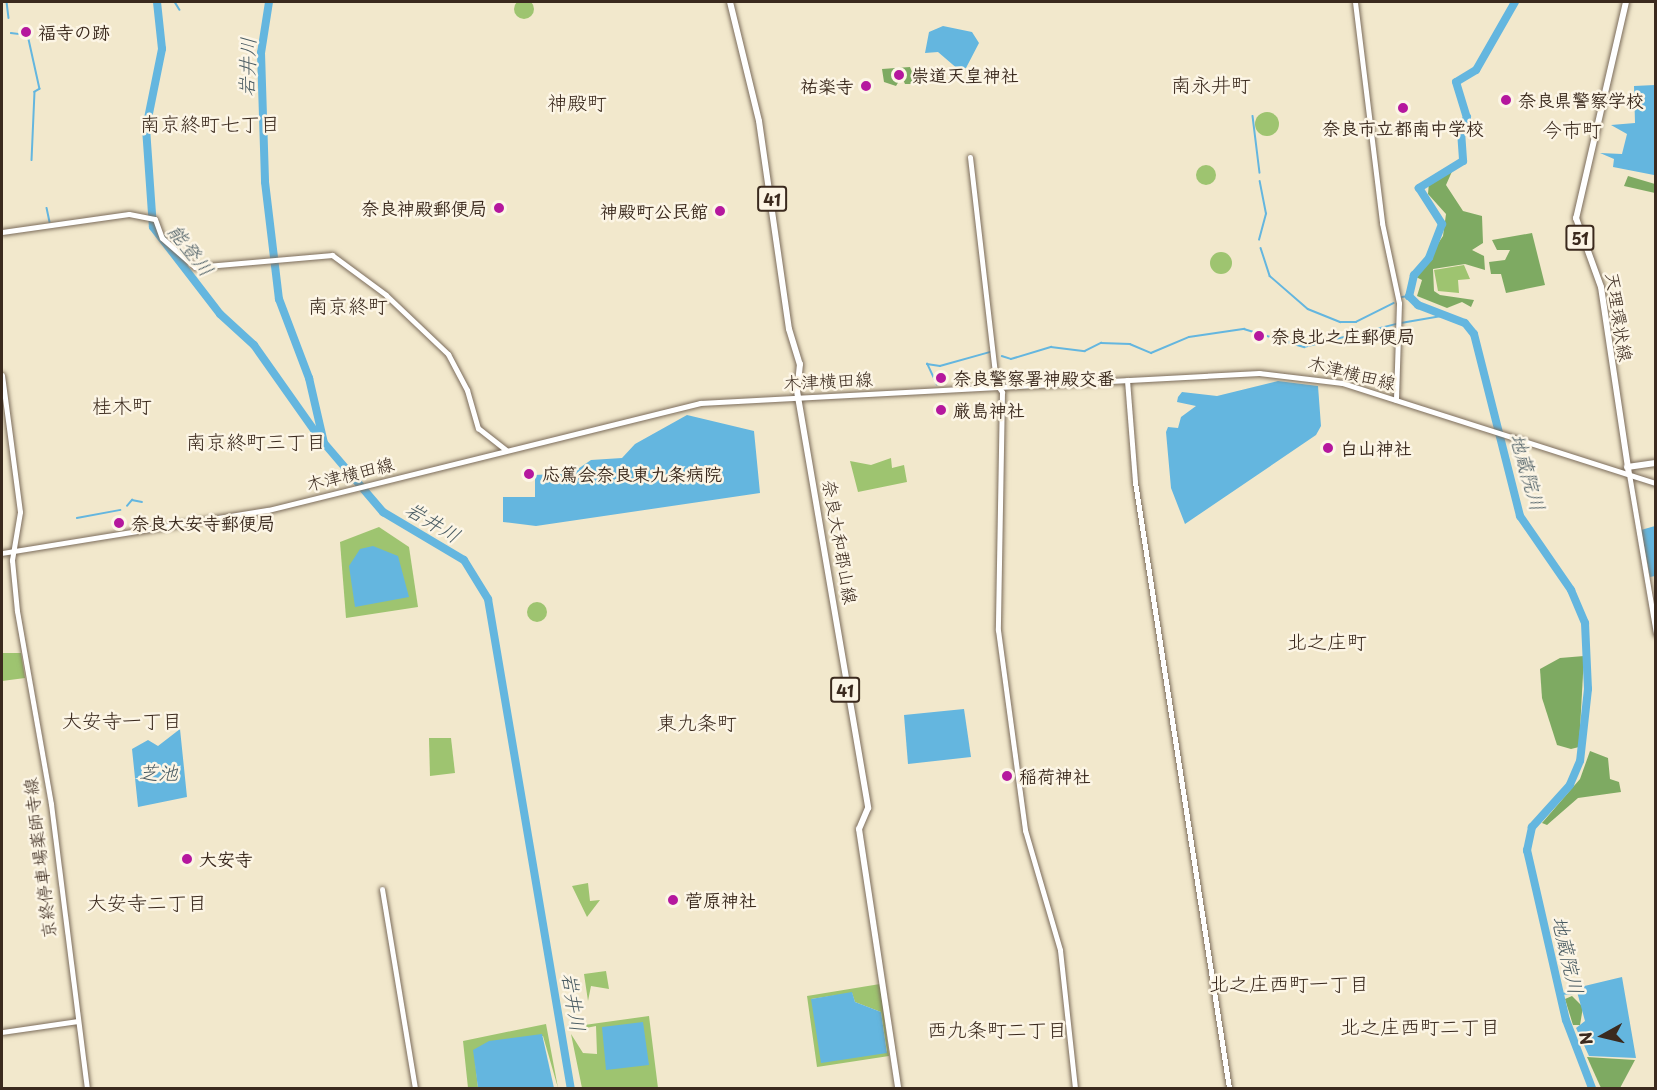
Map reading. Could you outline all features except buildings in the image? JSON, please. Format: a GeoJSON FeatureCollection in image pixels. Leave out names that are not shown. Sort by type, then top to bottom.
{"type":"FeatureCollection","features":[{"type":"Feature","properties":{"kind":"main road","name":"奈良大和郡山線"},"geometry":{"type":"LineString","coordinates":[[729,2],[767,171],[789,329],[800,364],[798,398],[868,808],[859,829],[898,1089]]}},
{"type":"Feature","properties":{"kind":"main road","name":"天理環状線"},"geometry":{"type":"LineString","coordinates":[[1626,2],[1576,218],[1601,287],[1628,470]]}},
{"type":"Feature","properties":{"kind":"main road"},"geometry":{"type":"LineString","coordinates":[[1628,470],[1656,463]]}},
{"type":"Feature","properties":{"kind":"street"},"geometry":{"type":"LineString","coordinates":[[1355,2],[1382,223],[1400,324],[1396,400]]}},
{"type":"Feature","properties":{"kind":"street"},"geometry":{"type":"LineString","coordinates":[[970,157],[999,387],[998,630],[1024,830],[1060,950],[1075,1089]]}},
{"type":"Feature","properties":{"kind":"street"},"geometry":{"type":"LineString","coordinates":[[2,232],[129,214],[150,218],[162,238],[195,267],[332,255],[386,295],[448,354],[467,390],[478,428],[506,450]]}},
{"type":"Feature","properties":{"kind":"street","name":"木津横田線"},"geometry":{"type":"LineString","coordinates":[[2,553],[257,513],[681,406],[1285,373],[1396,400],[1628,470],[1656,483]]}},
{"type":"Feature","properties":{"kind":"street","name":"京終停車場薬師寺線"},"geometry":{"type":"LineString","coordinates":[[2,375],[20,512],[15,551],[17,610],[51,804],[87,1089]]}},
{"type":"Feature","properties":{"kind":"street"},"geometry":{"type":"LineString","coordinates":[[1127,380],[1137,495],[1229,1089]]}},
{"type":"Feature","properties":{"kind":"street"},"geometry":{"type":"LineString","coordinates":[[1628,470],[1656,634]]}},
{"type":"Feature","properties":{"kind":"street"},"geometry":{"type":"LineString","coordinates":[[382,889],[416,1089]]}},
{"type":"Feature","properties":{"kind":"street"},"geometry":{"type":"LineString","coordinates":[[2,1032],[77,1021]]}},
{"type":"Feature","properties":{"kind":"green space"},"geometry":{"type":"Polygon","coordinates":[[[524,-1],[531,2],[534,9],[531,16],[524,19],[517,16],[514,9],[517,2],[524,-1]]]}},
{"type":"Feature","properties":{"kind":"green space","name":"崇道天皇神社"},"geometry":{"type":"Polygon","coordinates":[[[910,67],[917,84],[905,84],[901,75],[892,77],[899,81],[896,86],[884,82],[882,69],[910,67]]]}},
{"type":"Feature","properties":{"kind":"green space"},"geometry":{"type":"Polygon","coordinates":[[[1267,112],[1276,115],[1279,124],[1276,133],[1267,136],[1258,133],[1255,124],[1258,115],[1267,112]]]}},
{"type":"Feature","properties":{"kind":"green space"},"geometry":{"type":"Polygon","coordinates":[[[1206,165],[1213,168],[1216,175],[1213,182],[1206,185],[1199,182],[1196,175],[1199,168],[1206,165]]]}},
{"type":"Feature","properties":{"kind":"green space"},"geometry":{"type":"Polygon","coordinates":[[[1454,167],[1446,185],[1463,211],[1482,216],[1483,243],[1472,250],[1484,256],[1485,270],[1465,264],[1433,269],[1434,291],[1440,295],[1474,300],[1471,307],[1462,302],[1447,308],[1417,296],[1422,280],[1416,277],[1443,236],[1446,214],[1428,194],[1429,182],[1454,167]]]}},
{"type":"Feature","properties":{"kind":"green space"},"geometry":{"type":"Polygon","coordinates":[[[1628,176],[1655,184],[1655,193],[1624,186],[1628,176]]]}},
{"type":"Feature","properties":{"kind":"green space"},"geometry":{"type":"Polygon","coordinates":[[[1532,233],[1545,285],[1506,293],[1501,274],[1491,274],[1489,262],[1505,260],[1510,250],[1497,250],[1492,240],[1532,233]]]}},
{"type":"Feature","properties":{"kind":"green space"},"geometry":{"type":"Polygon","coordinates":[[[1221,252],[1229,255],[1232,263],[1229,271],[1221,274],[1213,271],[1210,263],[1213,255],[1221,252]]]}},
{"type":"Feature","properties":{"kind":"green space"},"geometry":{"type":"Polygon","coordinates":[[[1464,265],[1470,279],[1458,280],[1459,293],[1438,291],[1434,270],[1464,265]]]}},
{"type":"Feature","properties":{"kind":"green space"},"geometry":{"type":"Polygon","coordinates":[[[891,458],[892,468],[904,465],[907,482],[858,492],[850,461],[871,465],[891,458]]]}},
{"type":"Feature","properties":{"kind":"green space"},"geometry":{"type":"Polygon","coordinates":[[[379,527],[409,547],[418,607],[346,618],[340,542],[379,527]]]}},
{"type":"Feature","properties":{"kind":"green space"},"geometry":{"type":"Polygon","coordinates":[[[537,602],[544,605],[547,612],[544,619],[537,622],[530,619],[527,612],[530,605],[537,602]]]}},
{"type":"Feature","properties":{"kind":"green space"},"geometry":{"type":"Polygon","coordinates":[[[2,653],[21,653],[25,678],[2,681],[2,653]]]}},
{"type":"Feature","properties":{"kind":"green space"},"geometry":{"type":"Polygon","coordinates":[[[1584,656],[1579,747],[1571,749],[1557,745],[1542,698],[1540,669],[1560,658],[1584,656]]]}},
{"type":"Feature","properties":{"kind":"green space"},"geometry":{"type":"Polygon","coordinates":[[[429,738],[451,738],[455,773],[430,776],[429,738]]]}},
{"type":"Feature","properties":{"kind":"green space"},"geometry":{"type":"Polygon","coordinates":[[[1590,751],[1608,758],[1610,779],[1619,782],[1621,792],[1578,798],[1547,825],[1542,823],[1580,779],[1590,751]]]}},
{"type":"Feature","properties":{"kind":"green space"},"geometry":{"type":"Polygon","coordinates":[[[588,883],[590,901],[600,900],[587,917],[572,886],[588,883]]]}},
{"type":"Feature","properties":{"kind":"green space"},"geometry":{"type":"Polygon","coordinates":[[[606,971],[609,989],[591,986],[588,1001],[584,974],[606,971]]]}},
{"type":"Feature","properties":{"kind":"green space"},"geometry":{"type":"Polygon","coordinates":[[[880,984],[889,1056],[817,1067],[807,996],[880,984]],[[852,993],[811,999],[887,1052],[881,1012],[855,1002],[852,993]]]}},
{"type":"Feature","properties":{"kind":"green space"},"geometry":{"type":"Polygon","coordinates":[[[1572,996],[1583,1007],[1580,1025],[1573,1025],[1565,999],[1572,996]]]}},
{"type":"Feature","properties":{"kind":"green space"},"geometry":{"type":"Polygon","coordinates":[[[649,1016],[658,1088],[582,1088],[571,1034],[583,1053],[597,1054],[596,1026],[571,1031],[570,1027],[649,1016]]]}},
{"type":"Feature","properties":{"kind":"green space"},"geometry":{"type":"Polygon","coordinates":[[[546,1024],[558,1088],[543,1036],[474,1050],[478,1088],[468,1088],[463,1041],[546,1024]]]}},
{"type":"Feature","properties":{"kind":"green space"},"geometry":{"type":"Polygon","coordinates":[[[1587,1057],[1635,1060],[1620,1088],[1601,1088],[1587,1057]]]}},
{"type":"Feature","properties":{"kind":"water"},"geometry":{"type":"Polygon","coordinates":[[[943,26],[972,32],[979,43],[966,68],[959,70],[938,52],[925,53],[929,32],[943,26]]]}},
{"type":"Feature","properties":{"kind":"water"},"geometry":{"type":"Polygon","coordinates":[[[1655,85],[1654,175],[1613,167],[1614,159],[1600,153],[1622,154],[1627,134],[1611,125],[1635,123],[1634,86],[1655,85]]]}},
{"type":"Feature","properties":{"kind":"water"},"geometry":{"type":"Polygon","coordinates":[[[1278,381],[1318,386],[1321,426],[1316,435],[1185,524],[1171,488],[1166,432],[1168,427],[1178,428],[1181,417],[1196,406],[1177,402],[1178,397],[1182,392],[1217,396],[1278,381]]]}},
{"type":"Feature","properties":{"kind":"water"},"geometry":{"type":"Polygon","coordinates":[[[687,415],[754,431],[760,493],[536,526],[503,522],[503,497],[535,497],[535,475],[572,473],[591,460],[622,458],[635,444],[687,415]]]}},
{"type":"Feature","properties":{"kind":"water"},"geometry":{"type":"Polygon","coordinates":[[[1655,526],[1655,576],[1650,577],[1641,530],[1655,526]]]}},
{"type":"Feature","properties":{"kind":"water"},"geometry":{"type":"Polygon","coordinates":[[[373,546],[398,556],[409,597],[355,607],[349,566],[360,549],[373,546]]]}},
{"type":"Feature","properties":{"kind":"water"},"geometry":{"type":"Polygon","coordinates":[[[964,709],[971,757],[908,764],[904,715],[964,709]]]}},
{"type":"Feature","properties":{"kind":"water","name":"芝池"},"geometry":{"type":"Polygon","coordinates":[[[180,729],[187,797],[138,807],[132,749],[148,740],[158,746],[180,729]]]}},
{"type":"Feature","properties":{"kind":"water"},"geometry":{"type":"Polygon","coordinates":[[[1622,977],[1636,1058],[1589,1056],[1576,1028],[1585,1021],[1576,988],[1622,977]]]}},
{"type":"Feature","properties":{"kind":"water"},"geometry":{"type":"Polygon","coordinates":[[[852,992],[855,1002],[881,1012],[887,1053],[821,1063],[811,999],[852,992]]]}},
{"type":"Feature","properties":{"kind":"water"},"geometry":{"type":"Polygon","coordinates":[[[643,1022],[649,1065],[606,1070],[602,1027],[643,1022]]]}},
{"type":"Feature","properties":{"kind":"water"},"geometry":{"type":"Polygon","coordinates":[[[542,1034],[554,1088],[478,1088],[473,1050],[489,1041],[542,1034]]]}},
{"type":"Feature","properties":{"kind":"waterway"},"geometry":{"type":"LineString","coordinates":[[7,2],[9,18]]}},
{"type":"Feature","properties":{"kind":"waterway","name":"能登川"},"geometry":{"type":"LineString","coordinates":[[157,2],[162,49],[146,128],[153,227],[220,314],[254,345],[321,440]]}},
{"type":"Feature","properties":{"kind":"waterway"},"geometry":{"type":"LineString","coordinates":[[175,2],[180,10]]}},
{"type":"Feature","properties":{"kind":"waterway","name":"岩井川"},"geometry":{"type":"LineString","coordinates":[[269,2],[261,53],[265,182],[279,299],[309,378],[324,443],[383,512],[464,560],[488,599],[571,1088]]}},
{"type":"Feature","properties":{"kind":"waterway","name":"地蔵院川"},"geometry":{"type":"LineString","coordinates":[[1515,2],[1476,70],[1456,82],[1467,117],[1461,131],[1463,161],[1419,188],[1442,224],[1429,258],[1414,275],[1409,296],[1418,305],[1465,323],[1474,334],[1520,516],[1571,590],[1585,623],[1588,689],[1580,761],[1570,785],[1532,827],[1527,850],[1566,1020],[1592,1088]]}},
{"type":"Feature","properties":{"kind":"waterway"},"geometry":{"type":"LineString","coordinates":[[11,33],[28,35],[40,89],[35,92],[32,160]]}},
{"type":"Feature","properties":{"kind":"waterway"},"geometry":{"type":"LineString","coordinates":[[1253,116],[1260,173]]}},
{"type":"Feature","properties":{"kind":"waterway"},"geometry":{"type":"LineString","coordinates":[[1259,240],[1266,214],[1260,182]]}},
{"type":"Feature","properties":{"kind":"waterway"},"geometry":{"type":"LineString","coordinates":[[47,208],[50,222]]}},
{"type":"Feature","properties":{"kind":"waterway"},"geometry":{"type":"LineString","coordinates":[[1261,248],[1270,276],[1308,309],[1340,322],[1356,322],[1394,303]]}},
{"type":"Feature","properties":{"kind":"waterway","name":"地蔵院川"},"geometry":{"type":"LineString","coordinates":[[1402,297],[1409,296]]}},
{"type":"Feature","properties":{"kind":"waterway"},"geometry":{"type":"LineString","coordinates":[[1401,323],[1448,315]]}},
{"type":"Feature","properties":{"kind":"waterway"},"geometry":{"type":"LineString","coordinates":[[1002,356],[1011,359],[1051,347],[1085,351],[1101,343],[1130,344],[1151,353],[1189,337],[1244,329],[1304,347],[1396,324]]}},
{"type":"Feature","properties":{"kind":"waterway"},"geometry":{"type":"LineString","coordinates":[[937,385],[927,364],[940,366],[990,352]]}},
{"type":"Feature","properties":{"kind":"waterway"},"geometry":{"type":"LineString","coordinates":[[127,506],[132,500],[142,502]]}},
{"type":"Feature","properties":{"kind":"waterway"},"geometry":{"type":"LineString","coordinates":[[77,518],[120,510]]}},
{"type":"Feature","properties":{"kind":"waterway"},"geometry":{"type":"LineString","coordinates":[[1560,994],[1574,993]]}},
{"type":"Feature","properties":{"kind":"place","name":"福寺の跡"},"geometry":{"type":"Point","coordinates":[26,32]}},
{"type":"Feature","properties":{"kind":"place","name":"崇道天皇神社"},"geometry":{"type":"Point","coordinates":[899,75]}},
{"type":"Feature","properties":{"kind":"place","name":"祐楽寺"},"geometry":{"type":"Point","coordinates":[866,86]}},
{"type":"Feature","properties":{"kind":"place","name":"奈良県警察学校"},"geometry":{"type":"Point","coordinates":[1506,100]}},
{"type":"Feature","properties":{"kind":"place","name":"奈良市立都南中学校"},"geometry":{"type":"Point","coordinates":[1403,108]}},
{"type":"Feature","properties":{"kind":"place","name":"奈良神殿郵便局"},"geometry":{"type":"Point","coordinates":[499,208]}},
{"type":"Feature","properties":{"kind":"place","name":"神殿町公民館"},"geometry":{"type":"Point","coordinates":[720,211]}},
{"type":"Feature","properties":{"kind":"place","name":"奈良北之庄郵便局"},"geometry":{"type":"Point","coordinates":[1259,336]}},
{"type":"Feature","properties":{"kind":"place","name":"奈良警察署神殿交番"},"geometry":{"type":"Point","coordinates":[941,378]}},
{"type":"Feature","properties":{"kind":"place","name":"厳島神社"},"geometry":{"type":"Point","coordinates":[941,410]}},
{"type":"Feature","properties":{"kind":"place","name":"白山神社"},"geometry":{"type":"Point","coordinates":[1328,448]}},
{"type":"Feature","properties":{"kind":"place","name":"応篤会奈良東九条病院"},"geometry":{"type":"Point","coordinates":[529,474]}},
{"type":"Feature","properties":{"kind":"place","name":"奈良大安寺郵便局"},"geometry":{"type":"Point","coordinates":[119,523]}},
{"type":"Feature","properties":{"kind":"place","name":"稲荷神社"},"geometry":{"type":"Point","coordinates":[1007,776]}},
{"type":"Feature","properties":{"kind":"place","name":"大安寺"},"geometry":{"type":"Point","coordinates":[187,859]}},
{"type":"Feature","properties":{"kind":"place","name":"菅原神社"},"geometry":{"type":"Point","coordinates":[673,900]}},
{"type":"Feature","properties":{"kind":"district","name":"南永井町"},"geometry":{"type":"Point","coordinates":[1211,84]}},
{"type":"Feature","properties":{"kind":"district","name":"神殿町"},"geometry":{"type":"Point","coordinates":[577,102]}},
{"type":"Feature","properties":{"kind":"district","name":"南京終町七丁目"},"geometry":{"type":"Point","coordinates":[210,123]}},
{"type":"Feature","properties":{"kind":"district","name":"今市町"},"geometry":{"type":"Point","coordinates":[1572,129]}},
{"type":"Feature","properties":{"kind":"district","name":"南京終町"},"geometry":{"type":"Point","coordinates":[348,305]}},
{"type":"Feature","properties":{"kind":"district","name":"桂木町"},"geometry":{"type":"Point","coordinates":[122,405]}},
{"type":"Feature","properties":{"kind":"district","name":"南京終町三丁目"},"geometry":{"type":"Point","coordinates":[256,441]}},
{"type":"Feature","properties":{"kind":"district","name":"北之庄町"},"geometry":{"type":"Point","coordinates":[1327,641]}},
{"type":"Feature","properties":{"kind":"district","name":"大安寺一丁目"},"geometry":{"type":"Point","coordinates":[122,720]}},
{"type":"Feature","properties":{"kind":"district","name":"東九条町"},"geometry":{"type":"Point","coordinates":[697,722]}},
{"type":"Feature","properties":{"kind":"district","name":"大安寺二丁目"},"geometry":{"type":"Point","coordinates":[147,902]}},
{"type":"Feature","properties":{"kind":"district","name":"北之庄西町一丁目"},"geometry":{"type":"Point","coordinates":[1289,983]}},
{"type":"Feature","properties":{"kind":"district","name":"北之庄西町二丁目"},"geometry":{"type":"Point","coordinates":[1420,1026]}},
{"type":"Feature","properties":{"kind":"district","name":"西九条町二丁目"},"geometry":{"type":"Point","coordinates":[997,1029]}}]}
